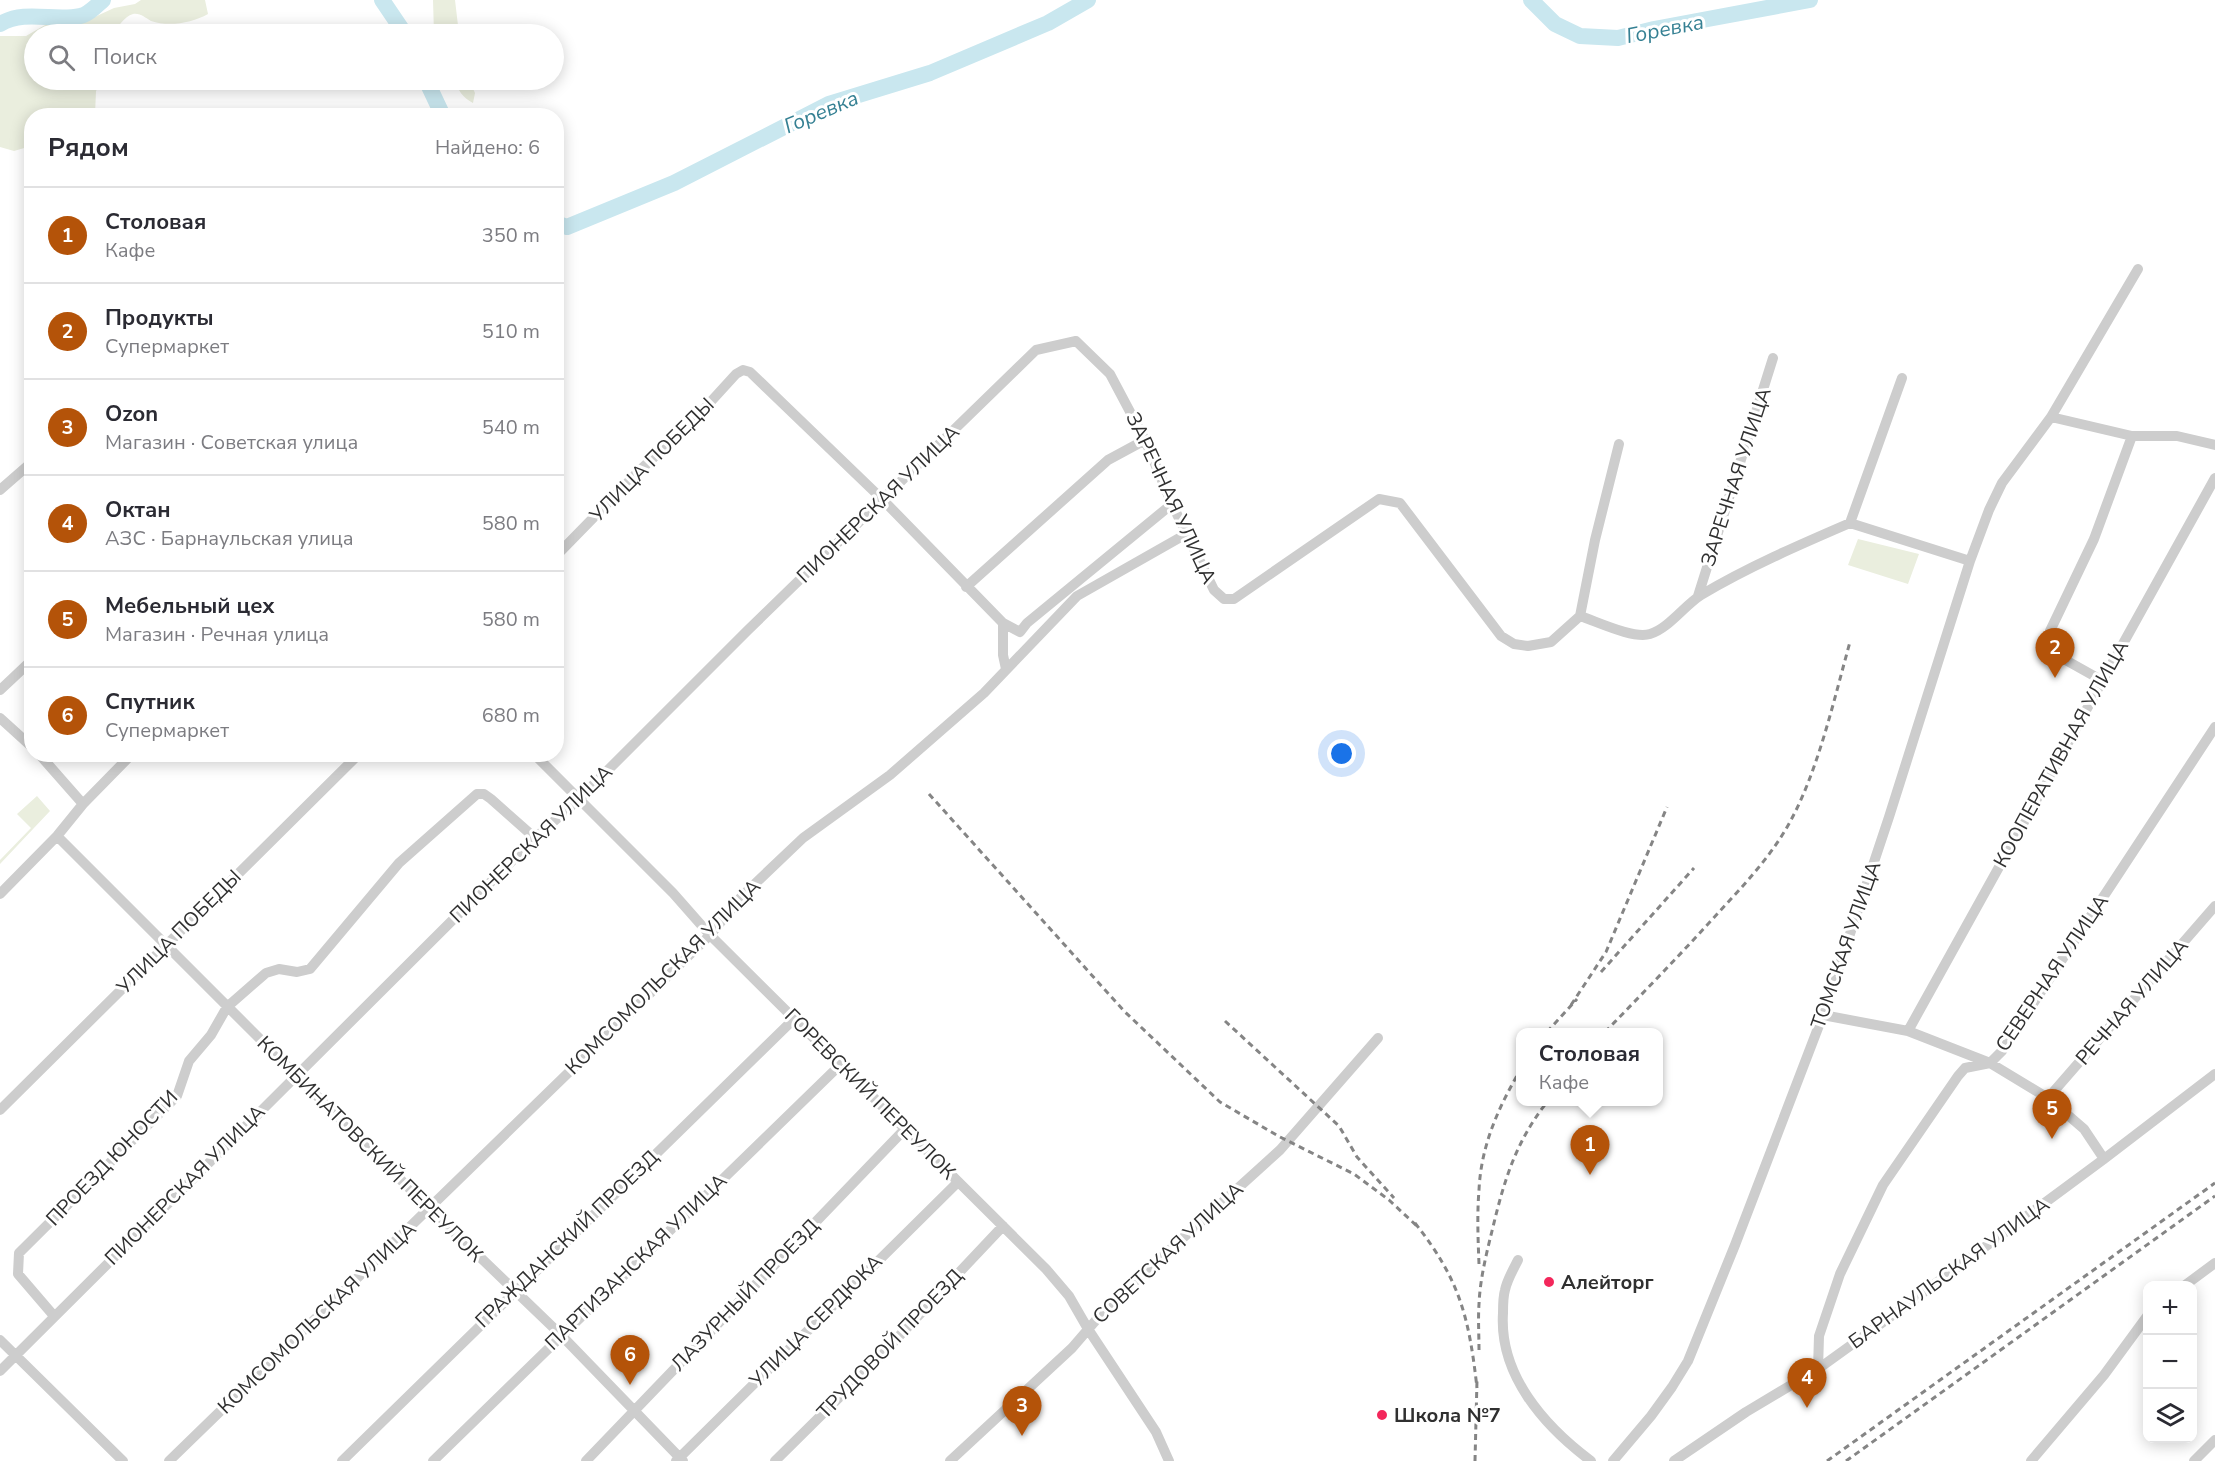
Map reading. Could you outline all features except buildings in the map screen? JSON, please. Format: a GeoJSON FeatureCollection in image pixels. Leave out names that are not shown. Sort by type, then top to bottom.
{"type":"FeatureCollection","features":[{"type":"Feature","properties":{"kind":"street","name":"ТОМСКАЯ УЛИЦА"},"geometry":{"type":"LineString","coordinates":[[1613,1461],[1651,1416],[1688,1361],[1735,1245],[1824,1015],[1970,561],[2002,483],[2051,417],[2138,269]]}},
{"type":"Feature","properties":{"kind":"street","name":"ЗАРЕЧНАЯ УЛИЦА"},"geometry":{"type":"LineString","coordinates":[[1076,341],[1110,374],[1145,441],[1172,504],[1214,590],[1224,599],[1234,599],[1379,499],[1400,503],[1502,636],[1514,644],[1528,646],[1551,642],[1580,616],[1639,635],[1652,634],[1698,596],[1783,552],[1850,523]]}},
{"type":"Feature","properties":{"kind":"street","name":"ПИОНЕРСКАЯ УЛИЦА"},"geometry":{"type":"LineString","coordinates":[[0,1371],[535,838],[578,800],[740,638],[1036,350],[1076,341]]}},
{"type":"Feature","properties":{"kind":"street","name":"ЗАРЕЧНАЯ УЛИЦА"},"geometry":{"type":"LineString","coordinates":[[1698,596],[1773,358]]}},
{"type":"Feature","properties":{"kind":"street","name":"УЛИЦА ПОБЕДЫ"},"geometry":{"type":"LineString","coordinates":[[564,548],[638,472],[694,420],[736,374],[743,370],[750,372],[883,500]]}},
{"type":"Feature","properties":{"kind":"street"},"geometry":{"type":"LineString","coordinates":[[1902,378],[1850,523],[1970,561]]}},
{"type":"Feature","properties":{"kind":"street"},"geometry":{"type":"LineString","coordinates":[[2051,417],[2132,436],[2177,436],[2215,445]]}},
{"type":"Feature","properties":{"kind":"street"},"geometry":{"type":"LineString","coordinates":[[2103,681],[2053,654],[2048,644],[2050,631],[2094,539],[2132,436]]}},
{"type":"Feature","properties":{"kind":"street"},"geometry":{"type":"LineString","coordinates":[[966,588],[1108,460],[1145,441]]}},
{"type":"Feature","properties":{"kind":"street"},"geometry":{"type":"LineString","coordinates":[[1580,616],[1595,540],[1619,444]]}},
{"type":"Feature","properties":{"kind":"street"},"geometry":{"type":"LineString","coordinates":[[0,490],[24,469]]}},
{"type":"Feature","properties":{"kind":"street","name":"КООПЕРАТИВНАЯ УЛИЦА"},"geometry":{"type":"LineString","coordinates":[[1908,1031],[2215,478]]}},
{"type":"Feature","properties":{"kind":"street"},"geometry":{"type":"LineString","coordinates":[[883,500],[966,588],[1003,623],[1020,632],[1172,504]]}},
{"type":"Feature","properties":{"kind":"street","name":"КОМСОМОЛЬСКАЯ УЛИЦА"},"geometry":{"type":"LineString","coordinates":[[169,1461],[710,935],[742,896],[802,838],[890,775],[984,693],[1077,596],[1188,533]]}},
{"type":"Feature","properties":{"kind":"street"},"geometry":{"type":"LineString","coordinates":[[1003,623],[1003,655],[1006,669]]}},
{"type":"Feature","properties":{"kind":"street"},"geometry":{"type":"LineString","coordinates":[[0,690],[24,668]]}},
{"type":"Feature","properties":{"kind":"street"},"geometry":{"type":"LineString","coordinates":[[0,718],[24,740]]}},
{"type":"Feature","properties":{"kind":"street","name":"СЕВЕРНАЯ УЛИЦА"},"geometry":{"type":"LineString","coordinates":[[1818,1369],[1819,1336],[1830,1300],[1840,1274],[1883,1185],[1965,1068],[1990,1063],[2002,1051],[2215,727]]}},
{"type":"Feature","properties":{"kind":"street"},"geometry":{"type":"LineString","coordinates":[[46,762],[82,804]]}},
{"type":"Feature","properties":{"kind":"street"},"geometry":{"type":"LineString","coordinates":[[0,894],[57,836],[82,804],[124,762]]}},
{"type":"Feature","properties":{"kind":"street","name":"УЛИЦА ПОБЕДЫ"},"geometry":{"type":"LineString","coordinates":[[0,1110],[351,762]]}},
{"type":"Feature","properties":{"kind":"street","name":"ГОРЕВСКИЙ ПЕРЕУЛОК"},"geometry":{"type":"LineString","coordinates":[[542,762],[673,893],[710,935],[1046,1269],[1070,1296],[1088,1329],[1156,1432],[1169,1461]]}},
{"type":"Feature","properties":{"kind":"street","name":"ПРОЕЗД ЮНОСТИ"},"geometry":{"type":"LineString","coordinates":[[54,1316],[18,1274],[19,1252],[177,1096],[189,1061],[211,1035],[227,1007],[266,973],[279,969],[297,972],[310,969],[399,863],[477,794],[484,794],[491,799],[535,838]]}},
{"type":"Feature","properties":{"kind":"street","name":"КОМБИНАТОВСКИЙ ПЕРЕУЛОК"},"geometry":{"type":"LineString","coordinates":[[57,836],[430,1209],[561,1335],[679,1460]]}},
{"type":"Feature","properties":{"kind":"street","name":"РЕЧНАЯ УЛИЦА"},"geometry":{"type":"LineString","coordinates":[[2048,1098],[2215,906]]}},
{"type":"Feature","properties":{"kind":"street"},"geometry":{"type":"LineString","coordinates":[[1824,1015],[1908,1031],[1990,1063],[2048,1098],[2084,1129],[2104,1159]]}},
{"type":"Feature","properties":{"kind":"street","name":"ГРАЖДАНСКИЙ ПРОЕЗД"},"geometry":{"type":"LineString","coordinates":[[342,1461],[514,1290],[794,1019]]}},
{"type":"Feature","properties":{"kind":"street","name":"СОВЕТСКАЯ УЛИЦА"},"geometry":{"type":"LineString","coordinates":[[950,1461],[1072,1348],[1109,1305],[1179,1239],[1280,1150],[1378,1038]]}},
{"type":"Feature","properties":{"kind":"street","name":"ПАРТИЗАНСКАЯ УЛИЦА"},"geometry":{"type":"LineString","coordinates":[[433,1461],[840,1065]]}},
{"type":"Feature","properties":{"kind":"street","name":"БАРНАУЛЬСКАЯ УЛИЦА"},"geometry":{"type":"LineString","coordinates":[[1674,1461],[1746,1412],[1818,1369],[2104,1159],[2215,1074]]}},
{"type":"Feature","properties":{"kind":"street","name":"ЛАЗУРНЫЙ ПРОЕЗД"},"geometry":{"type":"LineString","coordinates":[[586,1461],[905,1129]]}},
{"type":"Feature","properties":{"kind":"street","name":"УЛИЦА СЕРДЮКА"},"geometry":{"type":"LineString","coordinates":[[679,1460],[958,1182]]}},
{"type":"Feature","properties":{"kind":"street","name":"ТРУДОВОЙ ПРОЕЗД"},"geometry":{"type":"LineString","coordinates":[[775,1461],[870,1367],[1003,1226]]}},
{"type":"Feature","properties":{"kind":"street"},"geometry":{"type":"LineString","coordinates":[[1518,1260],[1504,1291],[1502,1333],[1510,1365],[1539,1412],[1563,1440],[1591,1461]]}},
{"type":"Feature","properties":{"kind":"street"},"geometry":{"type":"LineString","coordinates":[[2191,1281],[2215,1263]]}},
{"type":"Feature","properties":{"kind":"street"},"geometry":{"type":"LineString","coordinates":[[2031,1461],[2104,1375],[2143,1322]]}},
{"type":"Feature","properties":{"kind":"street"},"geometry":{"type":"LineString","coordinates":[[0,1340],[123,1461]]}},
{"type":"Feature","properties":{"kind":"street"},"geometry":{"type":"LineString","coordinates":[[2194,1461],[2215,1440]]}},
{"type":"Feature","properties":{"kind":"green space"},"geometry":{"type":"Polygon","coordinates":[[[141,0],[205,0],[208,14],[188,22],[173,24],[158,23],[133,14],[121,24],[55,24],[86,21],[114,8],[135,4],[141,0]]]}},
{"type":"Feature","properties":{"kind":"green space"},"geometry":{"type":"Polygon","coordinates":[[[433,0],[455,0],[458,24],[434,24],[433,0]]]}},
{"type":"Feature","properties":{"kind":"green space"},"geometry":{"type":"Polygon","coordinates":[[[0,36],[24,36],[24,90],[97,90],[95,108],[24,108],[24,148],[14,151],[0,147],[0,36]]]}},
{"type":"Feature","properties":{"kind":"green space"},"geometry":{"type":"Polygon","coordinates":[[[459,90],[474,90],[473,103],[466,98],[459,90]]]}},
{"type":"Feature","properties":{"kind":"green space"},"geometry":{"type":"Polygon","coordinates":[[[1858,539],[1919,554],[1908,584],[1848,565],[1858,539]]]}},
{"type":"Feature","properties":{"kind":"green space"},"geometry":{"type":"Polygon","coordinates":[[[37,796],[50,811],[0,864],[0,860],[31,828],[17,814],[37,796]]]}},
{"type":"Feature","properties":{"kind":"waterway","name":"Горевка"},"geometry":{"type":"LineString","coordinates":[[0,24],[20,17],[80,16],[89,12],[103,0]]}},
{"type":"Feature","properties":{"kind":"waterway","name":"Горевка"},"geometry":{"type":"LineString","coordinates":[[382,0],[398,24]]}},
{"type":"Feature","properties":{"kind":"waterway","name":"Горевка"},"geometry":{"type":"LineString","coordinates":[[564,226],[567,227],[674,183],[829,104],[930,73],[1048,23],[1088,0]]}},
{"type":"Feature","properties":{"kind":"waterway","name":"Горевка"},"geometry":{"type":"LineString","coordinates":[[1531,0],[1555,24],[1580,36],[1618,38],[1654,29],[1810,0]]}},
{"type":"Feature","properties":{"kind":"waterway","name":"Горевка"},"geometry":{"type":"LineString","coordinates":[[431,90],[439,108]]}},
{"type":"Feature","properties":{"kind":"railway"},"geometry":{"type":"LineString","coordinates":[[1609,1028],[1738,891],[1784,833],[1801,800],[1818,756],[1850,642]]}},
{"type":"Feature","properties":{"kind":"railway"},"geometry":{"type":"LineString","coordinates":[[929,794],[1124,1011],[1220,1102],[1280,1137],[1354,1174],[1389,1200],[1419,1228]]}},
{"type":"Feature","properties":{"kind":"railway"},"geometry":{"type":"LineString","coordinates":[[1571,1005],[1606,952],[1667,807]]}},
{"type":"Feature","properties":{"kind":"railway"},"geometry":{"type":"LineString","coordinates":[[1601,972],[1694,868]]}},
{"type":"Feature","properties":{"kind":"railway"},"geometry":{"type":"LineString","coordinates":[[1551,1028],[1577,999]]}},
{"type":"Feature","properties":{"kind":"railway"},"geometry":{"type":"LineString","coordinates":[[1225,1021],[1339,1126],[1357,1157],[1394,1198]]}},
{"type":"Feature","properties":{"kind":"railway"},"geometry":{"type":"LineString","coordinates":[[1479,1264],[1478,1208],[1483,1157],[1492,1127],[1516,1078]]}},
{"type":"Feature","properties":{"kind":"railway"},"geometry":{"type":"LineString","coordinates":[[1479,1350],[1481,1286],[1501,1196],[1519,1148],[1544,1106]]}},
{"type":"Feature","properties":{"kind":"railway"},"geometry":{"type":"LineString","coordinates":[[1827,1461],[2215,1183]]}},
{"type":"Feature","properties":{"kind":"railway"},"geometry":{"type":"LineString","coordinates":[[1846,1461],[2215,1196]]}},
{"type":"Feature","properties":{"kind":"railway"},"geometry":{"type":"LineString","coordinates":[[1415,1223],[1443,1263],[1460,1300],[1470,1340],[1477,1388]]}},
{"type":"Feature","properties":{"kind":"railway"},"geometry":{"type":"LineString","coordinates":[[1475,1461],[1477,1380]]}},
{"type":"Feature","properties":{"kind":"place","name":"Продукты"},"geometry":{"type":"Point","coordinates":[2055,678]}},
{"type":"Feature","properties":{"kind":"place","name":"Мебельный цех"},"geometry":{"type":"Point","coordinates":[2052,1139]}},
{"type":"Feature","properties":{"kind":"place","name":"Столовая"},"geometry":{"type":"Point","coordinates":[1590,1175]}},
{"type":"Feature","properties":{"kind":"place","name":"Алейторг"},"geometry":{"type":"Point","coordinates":[1549,1282]}},
{"type":"Feature","properties":{"kind":"place","name":"Спутник"},"geometry":{"type":"Point","coordinates":[630,1385]}},
{"type":"Feature","properties":{"kind":"place","name":"Октан"},"geometry":{"type":"Point","coordinates":[1807,1408]}},
{"type":"Feature","properties":{"kind":"place","name":"Школа №7"},"geometry":{"type":"Point","coordinates":[1382,1415]}},
{"type":"Feature","properties":{"kind":"place","name":"Ozon"},"geometry":{"type":"Point","coordinates":[1022,1436]}}]}
